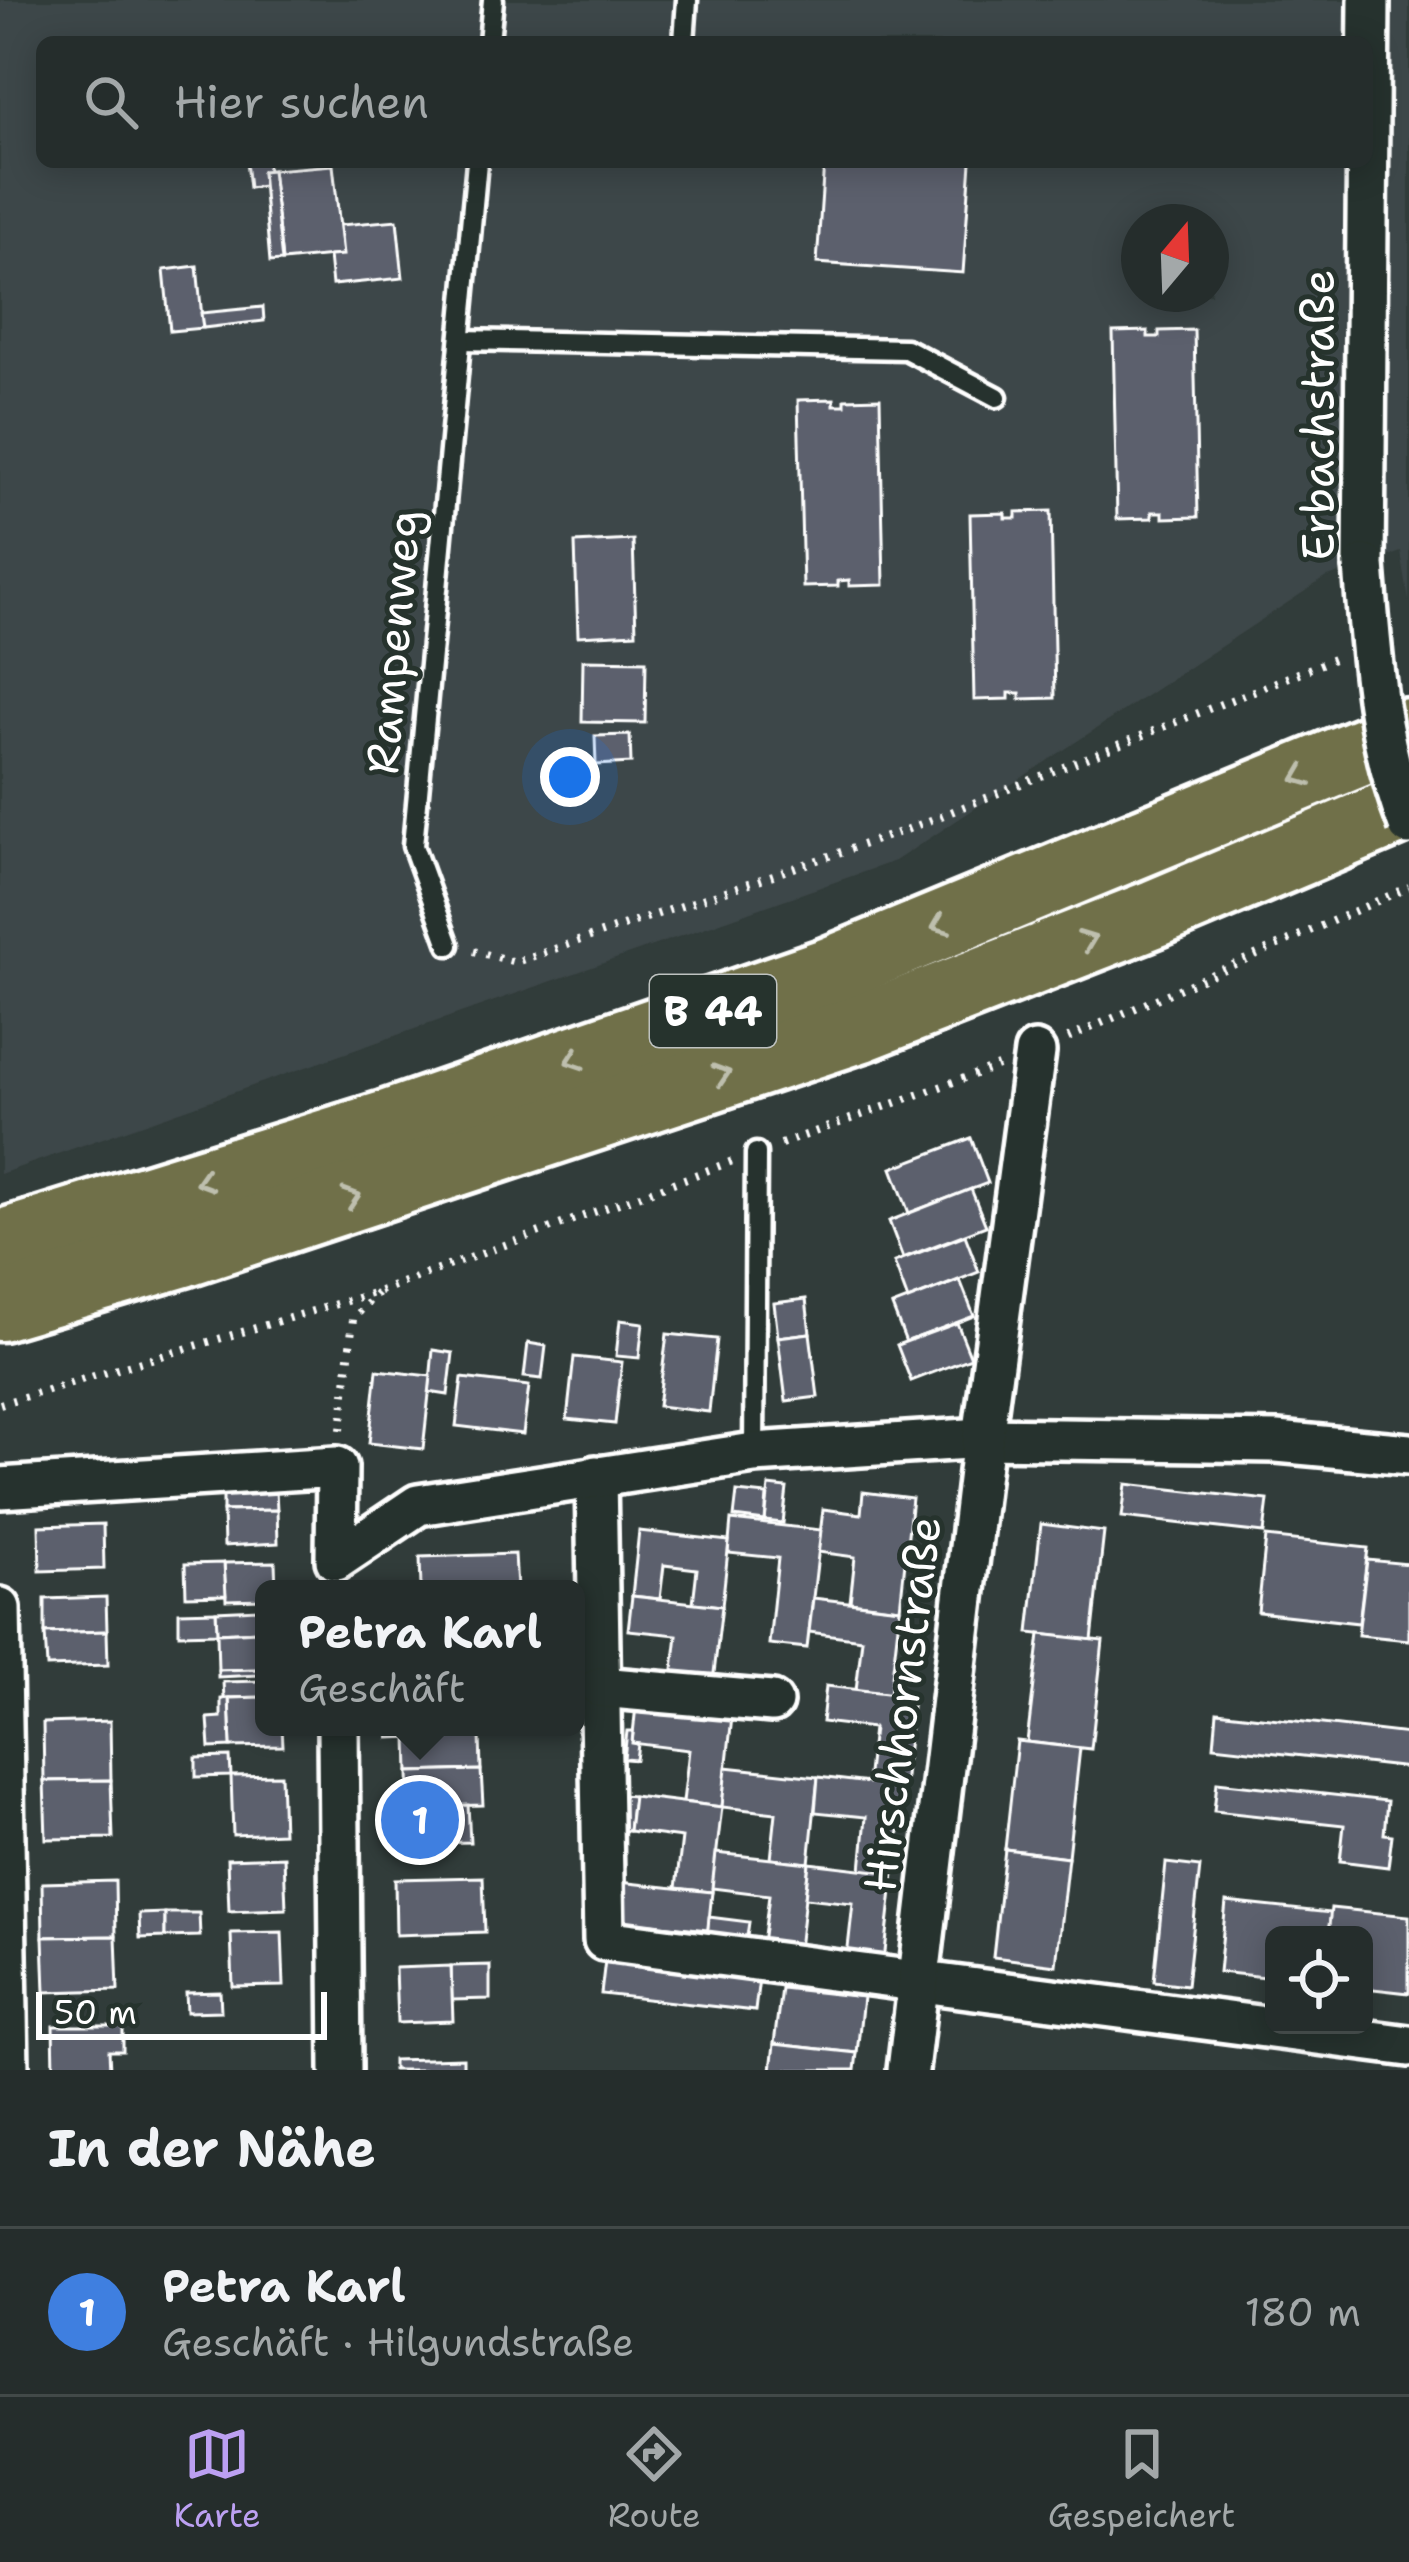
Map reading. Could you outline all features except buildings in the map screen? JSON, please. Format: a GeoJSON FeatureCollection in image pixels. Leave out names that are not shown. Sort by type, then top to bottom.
{"type":"FeatureCollection","features":[{"type":"Feature","properties":{"kind":"highway","name":"B 44"},"geometry":{"type":"LineString","coordinates":[[0,1244],[388,1124],[830,971],[1409,732]]}},
{"type":"Feature","properties":{"kind":"highway","name":"B 44"},"geometry":{"type":"LineString","coordinates":[[0,1307],[206,1246],[859,1029],[1156,913],[1409,806]]}},
{"type":"Feature","properties":{"kind":"street","name":"Erbachstraße"},"geometry":{"type":"LineString","coordinates":[[1369,0],[1369,36]]}},
{"type":"Feature","properties":{"kind":"street","name":"Erbachstraße"},"geometry":{"type":"LineString","coordinates":[[1368,168],[1364,565],[1378,712],[1392,777],[1409,825]]}},
{"type":"Feature","properties":{"kind":"street","name":"Hirschhornstraße"},"geometry":{"type":"LineString","coordinates":[[908,2070],[983,1438],[1035,1052]]}},
{"type":"Feature","properties":{"kind":"street"},"geometry":{"type":"LineString","coordinates":[[337,1575],[418,1505],[754,1454],[983,1438],[1277,1442],[1409,1454]]}},
{"type":"Feature","properties":{"kind":"street"},"geometry":{"type":"LineString","coordinates":[[0,1488],[337,1467],[337,1575]]}},
{"type":"Feature","properties":{"kind":"street"},"geometry":{"type":"LineString","coordinates":[[596,1477],[604,1940],[1409,2046]]}},
{"type":"Feature","properties":{"kind":"street"},"geometry":{"type":"LineString","coordinates":[[0,1608],[8,2070]]}},
{"type":"Feature","properties":{"kind":"street"},"geometry":{"type":"LineString","coordinates":[[600,1687],[772,1702]]}},
{"type":"Feature","properties":{"kind":"street"},"geometry":{"type":"LineString","coordinates":[[338,1736],[341,2070]]}},
{"type":"Feature","properties":{"kind":"lane"},"geometry":{"type":"LineString","coordinates":[[490,36],[493,0]]}},
{"type":"Feature","properties":{"kind":"lane"},"geometry":{"type":"LineString","coordinates":[[683,36],[686,0]]}},
{"type":"Feature","properties":{"kind":"lane","name":"Rampenweg"},"geometry":{"type":"LineString","coordinates":[[449,945],[413,847],[476,168]]}},
{"type":"Feature","properties":{"kind":"lane"},"geometry":{"type":"LineString","coordinates":[[460,340],[906,349],[997,397]]}},
{"type":"Feature","properties":{"kind":"lane"},"geometry":{"type":"LineString","coordinates":[[754,1454],[756,1153]]}},
{"type":"Feature","properties":{"kind":"path"},"geometry":{"type":"LineString","coordinates":[[449,945],[516,962],[906,830],[1336,658]]}},
{"type":"Feature","properties":{"kind":"path"},"geometry":{"type":"LineString","coordinates":[[0,1404],[380,1291],[1035,1052],[1409,887]]}},
{"type":"Feature","properties":{"kind":"path"},"geometry":{"type":"LineString","coordinates":[[337,1467],[353,1319],[380,1291]]}},
{"type":"Feature","properties":{"kind":"shaded area"},"geometry":{"type":"Polygon","coordinates":[[[0,0],[1409,0],[1409,601],[1401,552],[1325,578],[895,861],[0,1174],[0,0]]]}},
{"type":"Feature","properties":{"kind":"place","name":"Petra Karl"},"geometry":{"type":"Point","coordinates":[420,1820]}}]}
